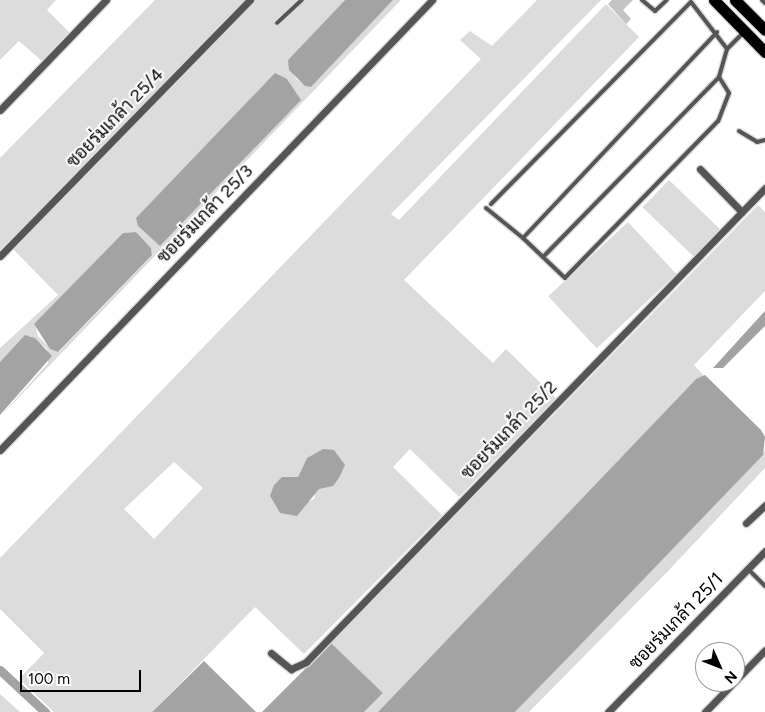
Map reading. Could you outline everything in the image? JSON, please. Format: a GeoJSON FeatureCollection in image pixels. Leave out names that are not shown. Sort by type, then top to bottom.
{"type":"FeatureCollection","features":[{"type":"Feature","properties":{"kind":"main road"},"geometry":{"type":"LineString","coordinates":[[714,0],[765,52]]}},
{"type":"Feature","properties":{"kind":"main road"},"geometry":{"type":"LineString","coordinates":[[735,0],[765,30]]}},
{"type":"Feature","properties":{"kind":"street"},"geometry":{"type":"LineString","coordinates":[[0,110],[106,0]]}},
{"type":"Feature","properties":{"kind":"street","name":"ซอยร่มเกล้า 25/4"},"geometry":{"type":"LineString","coordinates":[[0,256],[250,0]]}},
{"type":"Feature","properties":{"kind":"street","name":"ซอยร่มเกล้า 25/3"},"geometry":{"type":"LineString","coordinates":[[0,450],[432,0]]}},
{"type":"Feature","properties":{"kind":"street"},"geometry":{"type":"LineString","coordinates":[[700,169],[742,212]]}},
{"type":"Feature","properties":{"kind":"street","name":"ซอยร่มเกล้า 25/2"},"geometry":{"type":"LineString","coordinates":[[271,653],[291,669],[306,662],[765,188]]}},
{"type":"Feature","properties":{"kind":"street"},"geometry":{"type":"LineString","coordinates":[[746,523],[765,505]]}},
{"type":"Feature","properties":{"kind":"street","name":"ซอยร่มเกล้า 25/1"},"geometry":{"type":"LineString","coordinates":[[608,712],[765,551]]}},
{"type":"Feature","properties":{"kind":"street"},"geometry":{"type":"LineString","coordinates":[[745,671],[765,650]]}},
{"type":"Feature","properties":{"kind":"street"},"geometry":{"type":"LineString","coordinates":[[705,712],[724,692]]}},
{"type":"Feature","properties":{"kind":"lane"},"geometry":{"type":"LineString","coordinates":[[277,22],[302,0]]}},
{"type":"Feature","properties":{"kind":"lane"},"geometry":{"type":"LineString","coordinates":[[642,0],[656,10],[667,0]]}},
{"type":"Feature","properties":{"kind":"lane"},"geometry":{"type":"LineString","coordinates":[[762,0],[765,3]]}},
{"type":"Feature","properties":{"kind":"lane"},"geometry":{"type":"LineString","coordinates":[[491,204],[688,1],[717,32],[726,49]]}},
{"type":"Feature","properties":{"kind":"lane"},"geometry":{"type":"LineString","coordinates":[[523,238],[717,32]]}},
{"type":"Feature","properties":{"kind":"lane"},"geometry":{"type":"LineString","coordinates":[[543,257],[719,77],[726,49],[745,32]]}},
{"type":"Feature","properties":{"kind":"lane"},"geometry":{"type":"LineString","coordinates":[[486,208],[523,238],[565,278],[718,121],[729,93],[719,77]]}},
{"type":"Feature","properties":{"kind":"lane"},"geometry":{"type":"LineString","coordinates":[[739,131],[757,142],[765,140]]}},
{"type":"Feature","properties":{"kind":"lane"},"geometry":{"type":"LineString","coordinates":[[748,569],[765,586]]}},
{"type":"Feature","properties":{"kind":"shaded area"},"geometry":{"type":"Polygon","coordinates":[[[0,0],[56,0],[47,10],[69,32],[42,61],[19,41],[0,60],[0,0]]]}},
{"type":"Feature","properties":{"kind":"shaded area"},"geometry":{"type":"Polygon","coordinates":[[[155,0],[245,0],[0,250],[0,158],[155,0]]]}},
{"type":"Feature","properties":{"kind":"shaded area"},"geometry":{"type":"Polygon","coordinates":[[[254,0],[345,0],[288,60],[296,79],[311,87],[393,0],[401,0],[0,417],[48,363],[47,349],[31,336],[25,336],[0,362],[0,348],[58,295],[13,249],[254,0]],[[287,79],[160,246],[300,100],[287,79]],[[136,232],[123,233],[35,324],[38,336],[50,348],[59,352],[152,255],[151,248],[136,232]]]}},
{"type":"Feature","properties":{"kind":"shaded area"},"geometry":{"type":"Polygon","coordinates":[[[345,0],[393,0],[311,87],[305,86],[289,70],[288,60],[345,0]]]}},
{"type":"Feature","properties":{"kind":"shaded area"},"geometry":{"type":"Polygon","coordinates":[[[537,0],[601,0],[391,214],[399,220],[606,4],[639,37],[404,280],[493,363],[506,349],[556,398],[459,497],[410,449],[393,467],[442,515],[304,654],[255,607],[152,712],[54,712],[19,679],[44,653],[0,609],[0,558],[481,59],[460,40],[470,31],[492,46],[537,0]],[[323,449],[307,458],[298,477],[282,477],[270,496],[280,513],[314,499],[323,449]],[[174,462],[124,509],[154,539],[203,488],[174,462]]]}},
{"type":"Feature","properties":{"kind":"shaded area"},"geometry":{"type":"Polygon","coordinates":[[[275,73],[287,79],[301,100],[160,246],[138,226],[136,218],[275,73]]]}},
{"type":"Feature","properties":{"kind":"shaded area"},"geometry":{"type":"Polygon","coordinates":[[[669,180],[720,229],[694,257],[643,207],[669,180]]]}},
{"type":"Feature","properties":{"kind":"shaded area"},"geometry":{"type":"Polygon","coordinates":[[[758,205],[765,212],[765,291],[694,365],[704,376],[696,379],[378,712],[364,712],[383,693],[331,643],[758,205]]]}},
{"type":"Feature","properties":{"kind":"shaded area"},"geometry":{"type":"Polygon","coordinates":[[[628,222],[676,274],[597,348],[548,296],[628,222]]]}},
{"type":"Feature","properties":{"kind":"shaded area"},"geometry":{"type":"Polygon","coordinates":[[[136,232],[151,248],[152,255],[58,352],[50,349],[34,324],[123,233],[136,232]]]}},
{"type":"Feature","properties":{"kind":"shaded area"},"geometry":{"type":"Polygon","coordinates":[[[765,311],[765,326],[723,368],[713,368],[765,311]]]}},
{"type":"Feature","properties":{"kind":"shaded area"},"geometry":{"type":"Polygon","coordinates":[[[25,335],[35,338],[52,356],[0,415],[0,362],[25,335]]]}},
{"type":"Feature","properties":{"kind":"shaded area"},"geometry":{"type":"Polygon","coordinates":[[[705,375],[761,430],[765,437],[763,455],[588,637],[515,712],[378,712],[696,379],[705,375]]]}},
{"type":"Feature","properties":{"kind":"shaded area"},"geometry":{"type":"Polygon","coordinates":[[[323,449],[334,450],[345,465],[339,478],[333,486],[319,489],[297,516],[280,513],[270,496],[274,485],[282,477],[298,477],[307,458],[323,449]]]}},
{"type":"Feature","properties":{"kind":"shaded area"},"geometry":{"type":"Polygon","coordinates":[[[765,451],[765,468],[669,570],[529,712],[515,712],[765,451]]]}},
{"type":"Feature","properties":{"kind":"shaded area"},"geometry":{"type":"Polygon","coordinates":[[[331,643],[383,693],[364,712],[262,712],[331,643]]]}},
{"type":"Feature","properties":{"kind":"shaded area"},"geometry":{"type":"Polygon","coordinates":[[[204,661],[256,712],[152,712],[204,661]]]}},
{"type":"Feature","properties":{"kind":"shaded area"},"geometry":{"type":"Polygon","coordinates":[[[0,694],[20,712],[0,712],[0,694]]]}},
{"type":"Feature","properties":{"kind":"building"},"geometry":{"type":"Polygon","coordinates":[[[612,0],[633,0],[623,10],[631,19],[626,24],[608,4],[612,0]]]}},
{"type":"Feature","properties":{"kind":"waterway"},"geometry":{"type":"LineString","coordinates":[[0,670],[45,712]]}}]}
